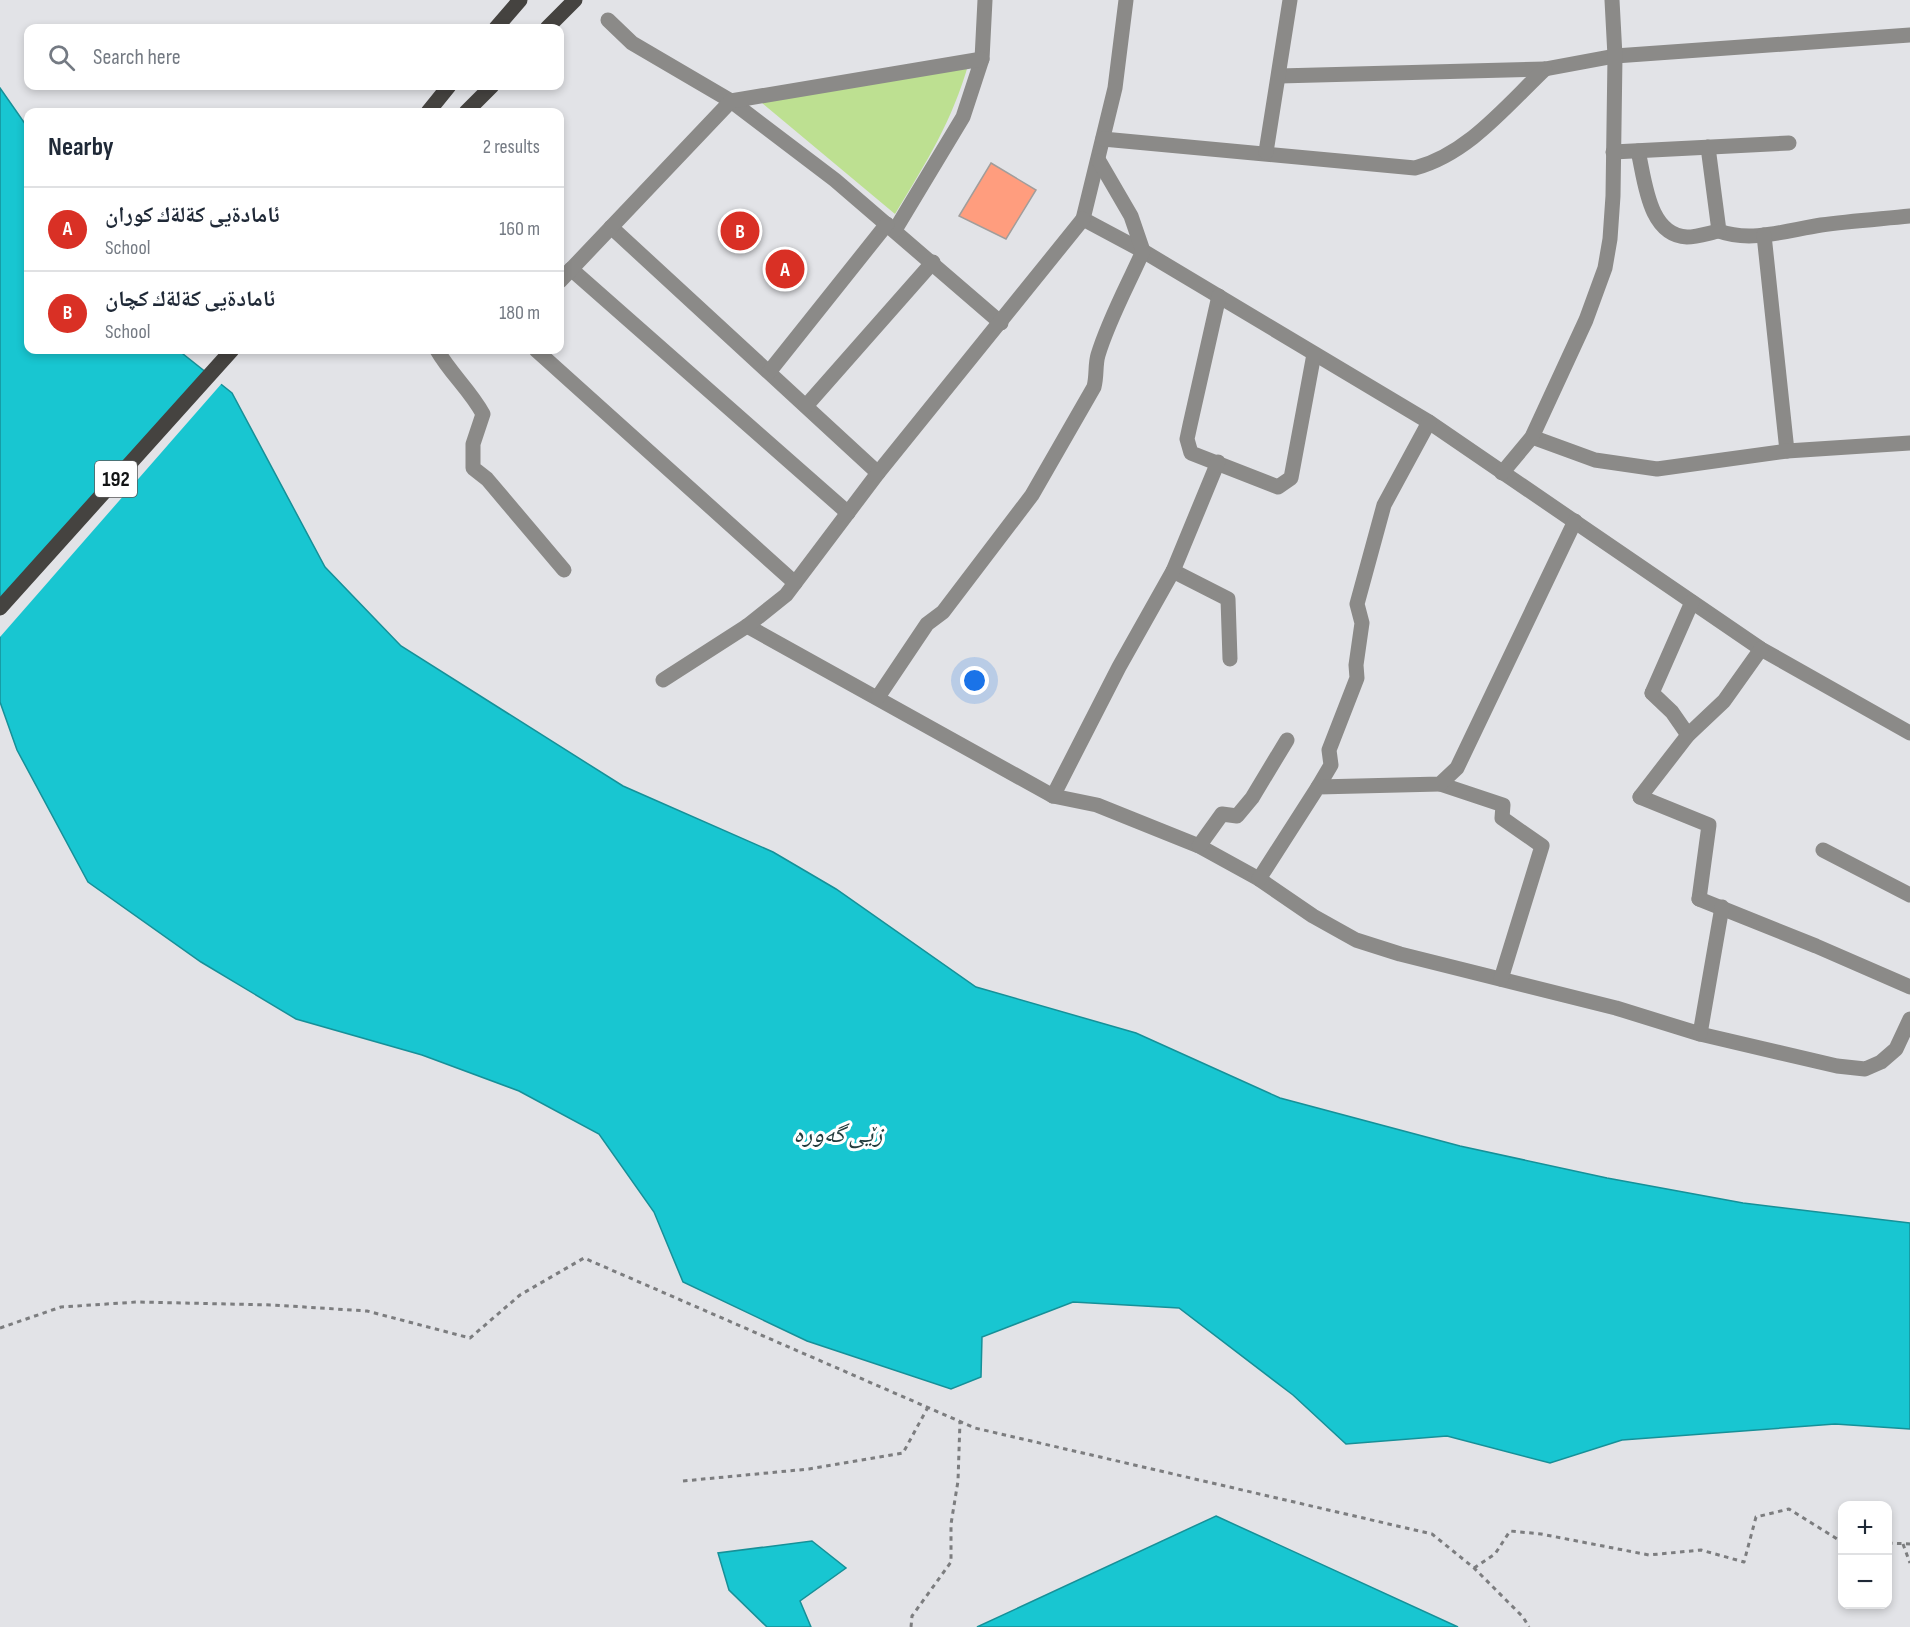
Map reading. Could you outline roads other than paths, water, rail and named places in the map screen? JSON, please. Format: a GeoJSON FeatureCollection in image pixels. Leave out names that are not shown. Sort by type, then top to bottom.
{"type":"FeatureCollection","features":[{"type":"Feature","properties":{"kind":"main road"},"geometry":{"type":"LineString","coordinates":[[499,24],[520,0]]}},
{"type":"Feature","properties":{"kind":"main road"},"geometry":{"type":"LineString","coordinates":[[551,24],[575,0]]}},
{"type":"Feature","properties":{"kind":"main road"},"geometry":{"type":"LineString","coordinates":[[431,108],[446,90]]}},
{"type":"Feature","properties":{"kind":"main road"},"geometry":{"type":"LineString","coordinates":[[470,108],[488,90]]}},
{"type":"Feature","properties":{"kind":"main road","name":"192"},"geometry":{"type":"LineString","coordinates":[[0,608],[228,354]]}},
{"type":"Feature","properties":{"kind":"street"},"geometry":{"type":"LineString","coordinates":[[770,372],[891,227],[963,117],[982,59],[985,0]]}},
{"type":"Feature","properties":{"kind":"street"},"geometry":{"type":"LineString","coordinates":[[663,680],[747,626],[786,595],[878,472],[1083,219],[1115,88],[1126,0]]}},
{"type":"Feature","properties":{"kind":"street"},"geometry":{"type":"LineString","coordinates":[[1266,152],[1290,0]]}},
{"type":"Feature","properties":{"kind":"street"},"geometry":{"type":"LineString","coordinates":[[1502,473],[1532,437],[1586,320],[1605,268],[1613,196],[1615,56],[1612,0]]}},
{"type":"Feature","properties":{"kind":"street"},"geometry":{"type":"LineString","coordinates":[[608,20],[632,43],[730,101],[891,227],[1001,323]]}},
{"type":"Feature","properties":{"kind":"street"},"geometry":{"type":"LineString","coordinates":[[1279,76],[1545,69],[1615,56],[1910,35]]}},
{"type":"Feature","properties":{"kind":"street"},"geometry":{"type":"LineString","coordinates":[[564,277],[730,101],[982,59]]}},
{"type":"Feature","properties":{"kind":"street"},"geometry":{"type":"LineString","coordinates":[[1103,139],[1266,152],[1415,168],[1437,162],[1468,142],[1545,69]]}},
{"type":"Feature","properties":{"kind":"street"},"geometry":{"type":"LineString","coordinates":[[1613,152],[1789,143]]}},
{"type":"Feature","properties":{"kind":"street"},"geometry":{"type":"LineString","coordinates":[[1708,147],[1719,231]]}},
{"type":"Feature","properties":{"kind":"street"},"geometry":{"type":"LineString","coordinates":[[1638,151],[1652,209],[1665,230],[1686,237],[1719,231],[1730,235],[1764,235],[1821,225],[1910,216]]}},
{"type":"Feature","properties":{"kind":"street"},"geometry":{"type":"LineString","coordinates":[[878,697],[927,624],[943,612],[1032,495],[1094,387],[1097,376],[1097,358],[1103,340],[1143,251],[1131,216],[1099,160]]}},
{"type":"Feature","properties":{"kind":"street"},"geometry":{"type":"LineString","coordinates":[[1083,219],[1143,251],[1430,422],[1761,649],[1910,733]]}},
{"type":"Feature","properties":{"kind":"street"},"geometry":{"type":"LineString","coordinates":[[611,227],[878,472]]}},
{"type":"Feature","properties":{"kind":"street"},"geometry":{"type":"LineString","coordinates":[[1764,235],[1786,451]]}},
{"type":"Feature","properties":{"kind":"street"},"geometry":{"type":"LineString","coordinates":[[806,406],[933,262]]}},
{"type":"Feature","properties":{"kind":"street"},"geometry":{"type":"LineString","coordinates":[[571,269],[848,513]]}},
{"type":"Feature","properties":{"kind":"street"},"geometry":{"type":"LineString","coordinates":[[1219,296],[1187,439],[1191,453],[1278,487],[1291,478],[1314,354]]}},
{"type":"Feature","properties":{"kind":"street"},"geometry":{"type":"LineString","coordinates":[[439,354],[447,367],[471,391],[483,414],[473,444],[473,468],[487,479],[564,570]]}},
{"type":"Feature","properties":{"kind":"street"},"geometry":{"type":"LineString","coordinates":[[540,354],[795,583]]}},
{"type":"Feature","properties":{"kind":"street"},"geometry":{"type":"LineString","coordinates":[[1259,879],[1331,765],[1329,750],[1357,678],[1356,665],[1362,623],[1357,604],[1384,505],[1430,422]]}},
{"type":"Feature","properties":{"kind":"street"},"geometry":{"type":"LineString","coordinates":[[1532,437],[1595,460],[1657,469],[1786,451],[1910,443]]}},
{"type":"Feature","properties":{"kind":"street"},"geometry":{"type":"LineString","coordinates":[[1053,796],[1119,667],[1173,571],[1218,462]]}},
{"type":"Feature","properties":{"kind":"street"},"geometry":{"type":"LineString","coordinates":[[1440,784],[1457,768],[1575,521]]}},
{"type":"Feature","properties":{"kind":"street"},"geometry":{"type":"LineString","coordinates":[[1173,571],[1228,600],[1230,659]]}},
{"type":"Feature","properties":{"kind":"street"},"geometry":{"type":"LineString","coordinates":[[1688,735],[1672,712],[1652,693],[1692,602]]}},
{"type":"Feature","properties":{"kind":"street"},"geometry":{"type":"LineString","coordinates":[[747,626],[1053,796],[1097,805],[1199,846],[1259,879],[1313,916],[1356,940],[1400,954],[1500,978],[1700,1034],[1837,1066],[1865,1069],[1881,1062],[1896,1049],[1910,1019]]}},
{"type":"Feature","properties":{"kind":"street"},"geometry":{"type":"LineString","coordinates":[[1761,649],[1724,701],[1688,735],[1640,797],[1710,825],[1699,899],[1910,987]]}},
{"type":"Feature","properties":{"kind":"street"},"geometry":{"type":"LineString","coordinates":[[1199,846],[1222,814],[1237,816],[1252,798],[1287,740]]}},
{"type":"Feature","properties":{"kind":"street"},"geometry":{"type":"LineString","coordinates":[[1318,787],[1440,784],[1503,805],[1502,818],[1542,846],[1500,978]]}},
{"type":"Feature","properties":{"kind":"street"},"geometry":{"type":"LineString","coordinates":[[1823,850],[1910,895]]}},
{"type":"Feature","properties":{"kind":"street"},"geometry":{"type":"LineString","coordinates":[[1700,1034],[1722,908]]}},
{"type":"Feature","properties":{"kind":"water","name":"زێی گەورە"},"geometry":{"type":"Polygon","coordinates":[[[0,88],[24,122],[24,354],[183,354],[232,393],[325,567],[401,646],[623,786],[773,852],[836,889],[976,987],[1136,1033],[1280,1098],[1460,1146],[1607,1178],[1743,1203],[1910,1223],[1910,1429],[1835,1424],[1622,1440],[1550,1463],[1447,1436],[1346,1444],[1293,1395],[1179,1308],[1073,1302],[982,1337],[981,1377],[951,1389],[807,1341],[683,1282],[654,1212],[599,1134],[519,1091],[422,1055],[296,1019],[201,962],[88,882],[17,750],[0,702],[0,88]]]}},
{"type":"Feature","properties":{"kind":"water"},"geometry":{"type":"Polygon","coordinates":[[[1216,1516],[1458,1627],[977,1627],[1216,1516]]]}},
{"type":"Feature","properties":{"kind":"water"},"geometry":{"type":"Polygon","coordinates":[[[812,1541],[846,1568],[800,1601],[811,1627],[767,1627],[729,1590],[718,1553],[812,1541]]]}},
{"type":"Feature","properties":{"kind":"place","name":"ئامادةيى كةلةك كچان"},"geometry":{"type":"Point","coordinates":[740,231]}},
{"type":"Feature","properties":{"kind":"place","name":"ئامادةيى كةلةك كوران"},"geometry":{"type":"Point","coordinates":[785,269]}}]}
